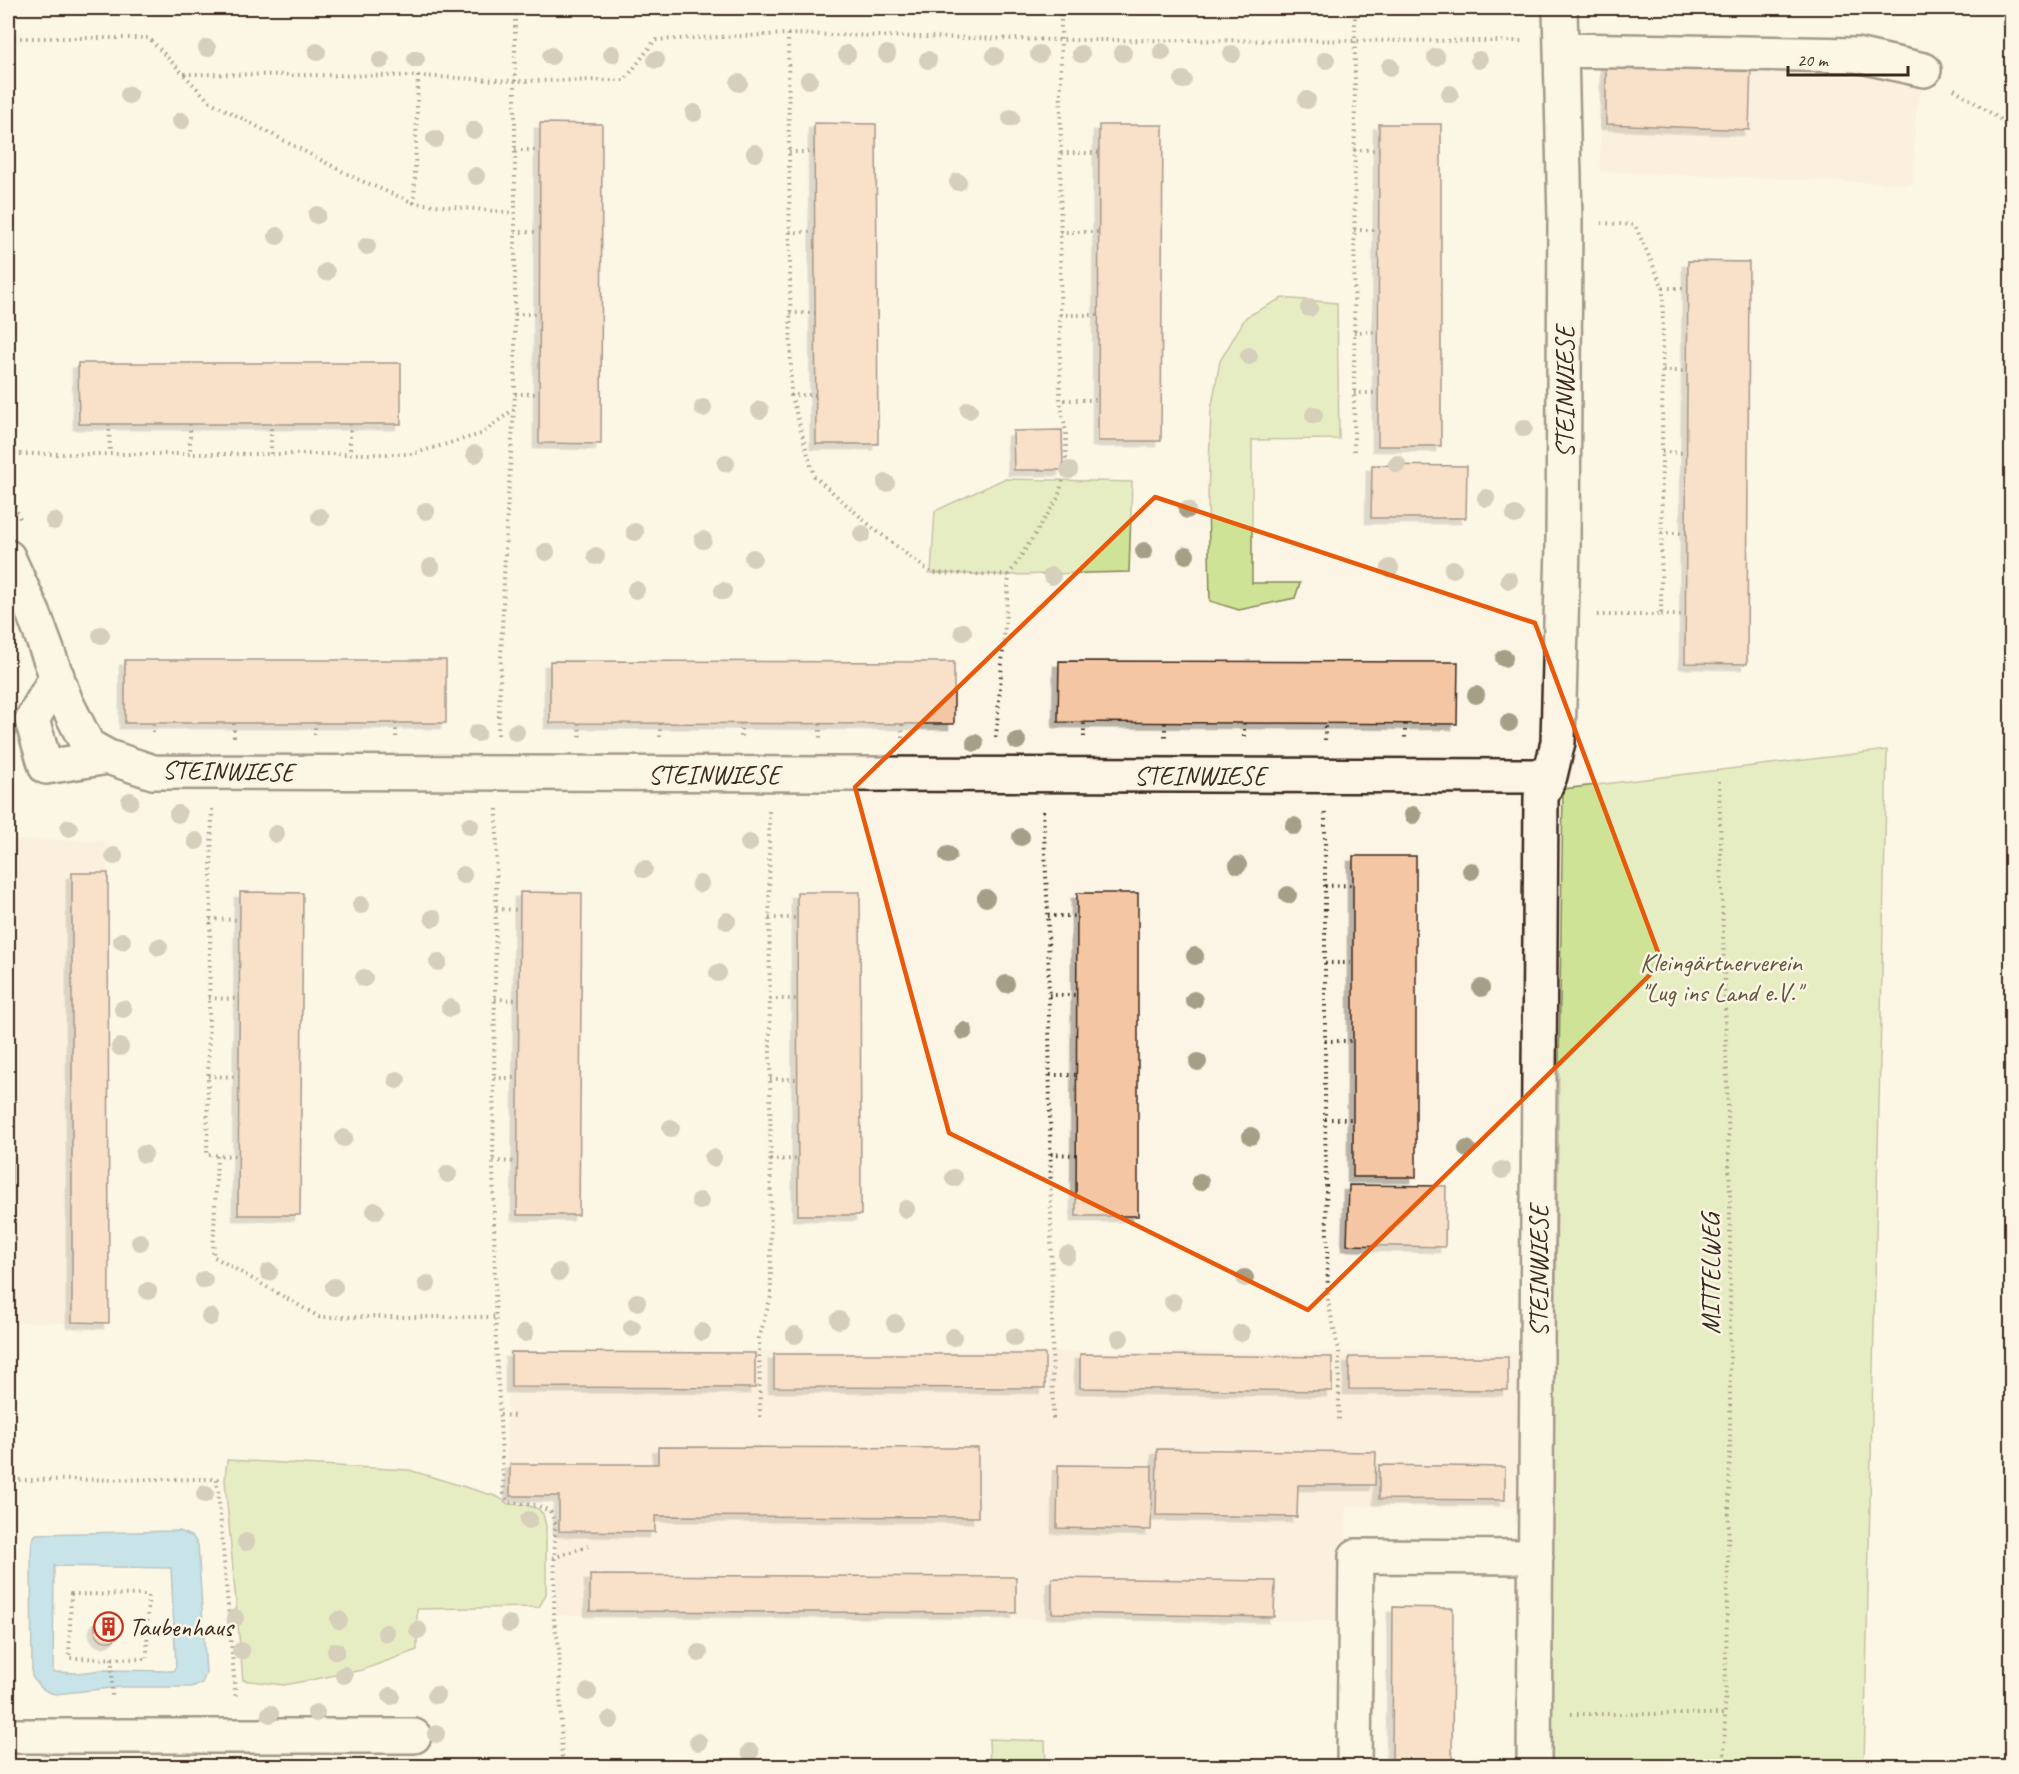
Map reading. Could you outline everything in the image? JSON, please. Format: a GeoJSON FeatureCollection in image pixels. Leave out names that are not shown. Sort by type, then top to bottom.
{"type":"FeatureCollection","features":[{"type":"Feature","properties":{"kind":"street","name":"STEINWIESE"},"geometry":{"type":"LineString","coordinates":[[1534,1767],[1541,797],[1550,776],[1558,742],[1562,614],[1565,221],[1560,8]]}},
{"type":"Feature","properties":{"kind":"street"},"geometry":{"type":"LineString","coordinates":[[1561,50],[1856,55],[1924,70]]}},
{"type":"Feature","properties":{"kind":"street","name":"STEINWIESE"},"geometry":{"type":"LineString","coordinates":[[8,557],[34,615],[66,702],[88,746],[108,757],[153,772],[1550,776]]}},
{"type":"Feature","properties":{"kind":"street"},"geometry":{"type":"LineString","coordinates":[[57,676],[32,720],[46,767],[108,757]]}},
{"type":"Feature","properties":{"kind":"street"},"geometry":{"type":"LineString","coordinates":[[1354,1767],[1356,1556],[1536,1557]]}},
{"type":"Feature","properties":{"kind":"street"},"geometry":{"type":"LineString","coordinates":[[8,1736],[414,1736]]}},
{"type":"Feature","properties":{"kind":"path"},"geometry":{"type":"LineString","coordinates":[[515,8],[514,408],[506,528],[497,772],[493,1161],[496,1317],[504,1494],[508,1502],[536,1505],[550,1511],[555,1523],[554,1622],[559,1646],[562,1767]]}},
{"type":"Feature","properties":{"kind":"path"},"geometry":{"type":"LineString","coordinates":[[999,706],[1009,575],[1058,498],[1066,469],[1066,432],[1060,400],[1061,8]]}},
{"type":"Feature","properties":{"kind":"path"},"geometry":{"type":"LineString","coordinates":[[1354,8],[1354,451]]}},
{"type":"Feature","properties":{"kind":"path"},"geometry":{"type":"LineString","coordinates":[[789,34],[791,395],[814,476],[873,528],[931,573],[1009,575]]}},
{"type":"Feature","properties":{"kind":"path"},"geometry":{"type":"LineString","coordinates":[[183,74],[418,76],[515,81],[625,80],[656,40],[789,34],[1061,40],[1526,41]]}},
{"type":"Feature","properties":{"kind":"path"},"geometry":{"type":"LineString","coordinates":[[8,38],[149,38],[208,101],[357,179],[414,203],[514,213]]}},
{"type":"Feature","properties":{"kind":"path"},"geometry":{"type":"LineString","coordinates":[[1924,70],[2012,126]]}},
{"type":"Feature","properties":{"kind":"path"},"geometry":{"type":"LineString","coordinates":[[414,203],[418,76]]}},
{"type":"Feature","properties":{"kind":"path"},"geometry":{"type":"LineString","coordinates":[[515,150],[539,150]]}},
{"type":"Feature","properties":{"kind":"path"},"geometry":{"type":"LineString","coordinates":[[1354,150],[1379,150]]}},
{"type":"Feature","properties":{"kind":"path"},"geometry":{"type":"LineString","coordinates":[[789,152],[814,152]]}},
{"type":"Feature","properties":{"kind":"path"},"geometry":{"type":"LineString","coordinates":[[1061,153],[1099,153]]}},
{"type":"Feature","properties":{"kind":"path"},"geometry":{"type":"LineString","coordinates":[[1565,221],[1635,225],[1663,288],[1661,615]]}},
{"type":"Feature","properties":{"kind":"path"},"geometry":{"type":"LineString","coordinates":[[1354,230],[1379,230]]}},
{"type":"Feature","properties":{"kind":"path"},"geometry":{"type":"LineString","coordinates":[[514,232],[539,232]]}},
{"type":"Feature","properties":{"kind":"path"},"geometry":{"type":"LineString","coordinates":[[790,232],[815,232]]}},
{"type":"Feature","properties":{"kind":"path"},"geometry":{"type":"LineString","coordinates":[[1060,232],[1099,232]]}},
{"type":"Feature","properties":{"kind":"path"},"geometry":{"type":"LineString","coordinates":[[1663,288],[1687,288]]}},
{"type":"Feature","properties":{"kind":"path"},"geometry":{"type":"LineString","coordinates":[[790,313],[816,313]]}},
{"type":"Feature","properties":{"kind":"path"},"geometry":{"type":"LineString","coordinates":[[514,314],[539,314]]}},
{"type":"Feature","properties":{"kind":"path"},"geometry":{"type":"LineString","coordinates":[[1060,315],[1099,315]]}},
{"type":"Feature","properties":{"kind":"path"},"geometry":{"type":"LineString","coordinates":[[1354,332],[1378,332]]}},
{"type":"Feature","properties":{"kind":"path"},"geometry":{"type":"LineString","coordinates":[[1663,371],[1687,371]]}},
{"type":"Feature","properties":{"kind":"path"},"geometry":{"type":"LineString","coordinates":[[1354,393],[1378,393]]}},
{"type":"Feature","properties":{"kind":"path"},"geometry":{"type":"LineString","coordinates":[[514,394],[539,394]]}},
{"type":"Feature","properties":{"kind":"path"},"geometry":{"type":"LineString","coordinates":[[791,395],[816,395]]}},
{"type":"Feature","properties":{"kind":"path"},"geometry":{"type":"LineString","coordinates":[[1060,400],[1098,400]]}},
{"type":"Feature","properties":{"kind":"path"},"geometry":{"type":"LineString","coordinates":[[8,454],[412,454],[481,434],[514,408]]}},
{"type":"Feature","properties":{"kind":"path"},"geometry":{"type":"LineString","coordinates":[[109,424],[110,454]]}},
{"type":"Feature","properties":{"kind":"path"},"geometry":{"type":"LineString","coordinates":[[190,424],[190,454]]}},
{"type":"Feature","properties":{"kind":"path"},"geometry":{"type":"LineString","coordinates":[[271,424],[271,454]]}},
{"type":"Feature","properties":{"kind":"path"},"geometry":{"type":"LineString","coordinates":[[350,424],[350,454]]}},
{"type":"Feature","properties":{"kind":"path"},"geometry":{"type":"LineString","coordinates":[[1662,452],[1686,453]]}},
{"type":"Feature","properties":{"kind":"path"},"geometry":{"type":"LineString","coordinates":[[1661,533],[1686,533]]}},
{"type":"Feature","properties":{"kind":"path"},"geometry":{"type":"LineString","coordinates":[[1562,614],[1685,615]]}},
{"type":"Feature","properties":{"kind":"path"},"geometry":{"type":"LineString","coordinates":[[153,722],[153,735]]}},
{"type":"Feature","properties":{"kind":"path"},"geometry":{"type":"LineString","coordinates":[[212,772],[207,1155],[239,1156]]}},
{"type":"Feature","properties":{"kind":"path"},"geometry":{"type":"LineString","coordinates":[[760,1417],[759,1338],[771,1296],[770,774]]}},
{"type":"Feature","properties":{"kind":"path"},"geometry":{"type":"LineString","coordinates":[[1041,774],[1048,916],[1053,1419]]}},
{"type":"Feature","properties":{"kind":"path"},"geometry":{"type":"LineString","coordinates":[[1324,776],[1328,1301],[1339,1352],[1339,1420]]}},
{"type":"Feature","properties":{"kind":"path","name":"MITTELWEG"},"geometry":{"type":"LineString","coordinates":[[1719,781],[1730,1192],[1730,1451],[1724,1767]]}},
{"type":"Feature","properties":{"kind":"path"},"geometry":{"type":"LineString","coordinates":[[1325,886],[1353,885]]}},
{"type":"Feature","properties":{"kind":"path"},"geometry":{"type":"LineString","coordinates":[[496,909],[520,910]]}},
{"type":"Feature","properties":{"kind":"path"},"geometry":{"type":"LineString","coordinates":[[1048,916],[1077,916]]}},
{"type":"Feature","properties":{"kind":"path"},"geometry":{"type":"LineString","coordinates":[[769,918],[797,918]]}},
{"type":"Feature","properties":{"kind":"path"},"geometry":{"type":"LineString","coordinates":[[210,920],[240,920]]}},
{"type":"Feature","properties":{"kind":"path"},"geometry":{"type":"LineString","coordinates":[[1325,963],[1353,963]]}},
{"type":"Feature","properties":{"kind":"path"},"geometry":{"type":"LineString","coordinates":[[1049,995],[1076,995]]}},
{"type":"Feature","properties":{"kind":"path"},"geometry":{"type":"LineString","coordinates":[[209,998],[240,999]]}},
{"type":"Feature","properties":{"kind":"path"},"geometry":{"type":"LineString","coordinates":[[495,999],[519,1000]]}},
{"type":"Feature","properties":{"kind":"path"},"geometry":{"type":"LineString","coordinates":[[770,999],[797,999]]}},
{"type":"Feature","properties":{"kind":"path"},"geometry":{"type":"LineString","coordinates":[[1325,1041],[1353,1041]]}},
{"type":"Feature","properties":{"kind":"path"},"geometry":{"type":"LineString","coordinates":[[1050,1075],[1076,1075]]}},
{"type":"Feature","properties":{"kind":"path"},"geometry":{"type":"LineString","coordinates":[[208,1076],[239,1077]]}},
{"type":"Feature","properties":{"kind":"path"},"geometry":{"type":"LineString","coordinates":[[494,1078],[518,1078]]}},
{"type":"Feature","properties":{"kind":"path"},"geometry":{"type":"LineString","coordinates":[[770,1079],[797,1080]]}},
{"type":"Feature","properties":{"kind":"path"},"geometry":{"type":"LineString","coordinates":[[1325,1119],[1353,1119]]}},
{"type":"Feature","properties":{"kind":"path"},"geometry":{"type":"LineString","coordinates":[[1052,1154],[1076,1155]]}},
{"type":"Feature","properties":{"kind":"path"},"geometry":{"type":"LineString","coordinates":[[216,1156],[213,1256],[319,1317],[496,1317]]}},
{"type":"Feature","properties":{"kind":"path"},"geometry":{"type":"LineString","coordinates":[[770,1160],[798,1159]]}},
{"type":"Feature","properties":{"kind":"path"},"geometry":{"type":"LineString","coordinates":[[493,1161],[517,1162]]}},
{"type":"Feature","properties":{"kind":"path"},"geometry":{"type":"LineString","coordinates":[[500,1415],[518,1416]]}},
{"type":"Feature","properties":{"kind":"path"},"geometry":{"type":"LineString","coordinates":[[8,1561],[9,1480],[217,1479],[239,1737]]}},
{"type":"Feature","properties":{"kind":"path"},"geometry":{"type":"LineString","coordinates":[[553,1558],[588,1546]]}},
{"type":"Feature","properties":{"kind":"path"},"geometry":{"type":"LineString","coordinates":[[70,1594],[148,1595],[147,1659],[112,1658],[69,1658],[70,1594]]}},
{"type":"Feature","properties":{"kind":"path"},"geometry":{"type":"LineString","coordinates":[[112,1658],[112,1703]]}},
{"type":"Feature","properties":{"kind":"path"},"geometry":{"type":"LineString","coordinates":[[1535,1714],[1726,1714]]}},
{"type":"Feature","properties":{"kind":"highlighted area"},"geometry":{"type":"Polygon","coordinates":[[[1155,497],[1535,623],[1662,963],[1308,1310],[949,1133],[855,787],[1155,497]]]}},
{"type":"Feature","properties":{"kind":"shaded area"},"geometry":{"type":"Polygon","coordinates":[[[1602,54],[1878,67],[1927,78],[1916,108],[1912,184],[1600,171],[1602,54]]]}},
{"type":"Feature","properties":{"kind":"shaded area"},"geometry":{"type":"Polygon","coordinates":[[[8,840],[108,841],[109,1323],[8,1322],[8,840]]]}},
{"type":"Feature","properties":{"kind":"shaded area"},"geometry":{"type":"Polygon","coordinates":[[[508,1351],[1523,1353],[1523,1508],[1346,1506],[1345,1621],[557,1615],[558,1499],[507,1498],[508,1351]]]}},
{"type":"Feature","properties":{"kind":"green space"},"geometry":{"type":"Polygon","coordinates":[[[1282,298],[1337,303],[1339,439],[1252,440],[1252,583],[1300,583],[1295,598],[1239,610],[1210,601],[1208,497],[1211,410],[1220,361],[1246,317],[1282,298]]]}},
{"type":"Feature","properties":{"kind":"green space"},"geometry":{"type":"Polygon","coordinates":[[[1004,479],[1132,482],[1129,572],[1009,575],[931,573],[935,511],[1004,479]]]}},
{"type":"Feature","properties":{"kind":"green space","name":"Kleingärtnerverein \"Lug ins Land e.V.\""},"geometry":{"type":"Polygon","coordinates":[[[1887,750],[1864,1766],[1549,1766],[1563,789],[1887,750]]]}},
{"type":"Feature","properties":{"kind":"green space"},"geometry":{"type":"Polygon","coordinates":[[[227,1460],[409,1470],[498,1497],[508,1504],[526,1505],[538,1509],[543,1514],[546,1526],[546,1594],[539,1607],[417,1609],[417,1650],[362,1670],[284,1685],[243,1680],[225,1480],[227,1460]]]}},
{"type":"Feature","properties":{"kind":"green space"},"geometry":{"type":"Polygon","coordinates":[[[989,1739],[1045,1741],[1046,1766],[990,1766],[989,1739]]]}},
{"type":"Feature","properties":{"kind":"water"},"geometry":{"type":"Polygon","coordinates":[[[179,1531],[193,1537],[198,1545],[206,1673],[202,1683],[191,1687],[120,1687],[55,1694],[41,1688],[32,1676],[31,1556],[32,1540],[36,1534],[179,1531]],[[54,1566],[53,1672],[173,1671],[176,1667],[171,1568],[54,1566]]]}},
{"type":"Feature","properties":{"kind":"building"},"geometry":{"type":"Polygon","coordinates":[[[1606,57],[1751,64],[1749,130],[1606,124],[1606,57]]]}},
{"type":"Feature","properties":{"kind":"building"},"geometry":{"type":"Polygon","coordinates":[[[540,123],[602,124],[601,444],[539,443],[540,123]]]}},
{"type":"Feature","properties":{"kind":"building"},"geometry":{"type":"Polygon","coordinates":[[[814,123],[876,124],[878,444],[816,444],[814,123]]]}},
{"type":"Feature","properties":{"kind":"building"},"geometry":{"type":"Polygon","coordinates":[[[1379,124],[1441,124],[1441,446],[1378,446],[1379,124]]]}},
{"type":"Feature","properties":{"kind":"building"},"geometry":{"type":"Polygon","coordinates":[[[1099,125],[1163,125],[1161,441],[1098,441],[1099,125]]]}},
{"type":"Feature","properties":{"kind":"building"},"geometry":{"type":"Polygon","coordinates":[[[8,158],[9,158],[8,212],[8,158]]]}},
{"type":"Feature","properties":{"kind":"building"},"geometry":{"type":"Polygon","coordinates":[[[1688,261],[1749,262],[1747,664],[1685,663],[1688,261]]]}},
{"type":"Feature","properties":{"kind":"building"},"geometry":{"type":"Polygon","coordinates":[[[78,363],[401,363],[401,424],[79,424],[78,363]]]}},
{"type":"Feature","properties":{"kind":"building"},"geometry":{"type":"Polygon","coordinates":[[[1062,430],[1063,470],[1014,470],[1013,431],[1062,430]]]}},
{"type":"Feature","properties":{"kind":"building"},"geometry":{"type":"Polygon","coordinates":[[[1372,465],[1467,466],[1466,518],[1371,518],[1372,465]]]}},
{"type":"Feature","properties":{"kind":"building"},"geometry":{"type":"Polygon","coordinates":[[[125,660],[446,660],[446,723],[125,723],[125,660]]]}},
{"type":"Feature","properties":{"kind":"building"},"geometry":{"type":"Polygon","coordinates":[[[550,661],[954,662],[954,724],[550,723],[550,661]]]}},
{"type":"Feature","properties":{"kind":"building"},"geometry":{"type":"Polygon","coordinates":[[[1059,661],[1458,662],[1457,724],[1058,722],[1059,661]]]}},
{"type":"Feature","properties":{"kind":"building"},"geometry":{"type":"Polygon","coordinates":[[[1353,856],[1416,856],[1416,1177],[1353,1177],[1353,856]]]}},
{"type":"Feature","properties":{"kind":"building"},"geometry":{"type":"Polygon","coordinates":[[[8,872],[11,872],[12,1260],[8,1260],[8,872]]]}},
{"type":"Feature","properties":{"kind":"building"},"geometry":{"type":"Polygon","coordinates":[[[72,873],[108,873],[109,1323],[72,1322],[72,873]]]}},
{"type":"Feature","properties":{"kind":"building"},"geometry":{"type":"Polygon","coordinates":[[[240,892],[303,893],[300,1215],[238,1215],[240,892]]]}},
{"type":"Feature","properties":{"kind":"building"},"geometry":{"type":"Polygon","coordinates":[[[520,892],[582,893],[579,1215],[517,1215],[520,892]]]}},
{"type":"Feature","properties":{"kind":"building"},"geometry":{"type":"Polygon","coordinates":[[[797,892],[860,892],[861,1215],[798,1215],[797,892]]]}},
{"type":"Feature","properties":{"kind":"building"},"geometry":{"type":"Polygon","coordinates":[[[1077,893],[1138,893],[1138,1216],[1076,1216],[1077,893]]]}},
{"type":"Feature","properties":{"kind":"building"},"geometry":{"type":"Polygon","coordinates":[[[1349,1185],[1446,1186],[1445,1247],[1347,1245],[1349,1185]]]}},
{"type":"Feature","properties":{"kind":"building"},"geometry":{"type":"Polygon","coordinates":[[[511,1352],[755,1353],[755,1388],[511,1387],[511,1352]]]}},
{"type":"Feature","properties":{"kind":"building"},"geometry":{"type":"Polygon","coordinates":[[[774,1354],[1045,1354],[1045,1388],[774,1387],[774,1354]]]}},
{"type":"Feature","properties":{"kind":"building"},"geometry":{"type":"Polygon","coordinates":[[[1080,1354],[1332,1357],[1332,1391],[1080,1388],[1080,1354]]]}},
{"type":"Feature","properties":{"kind":"building"},"geometry":{"type":"Polygon","coordinates":[[[1349,1357],[1508,1357],[1508,1390],[1349,1389],[1349,1357]]]}},
{"type":"Feature","properties":{"kind":"building"},"geometry":{"type":"Polygon","coordinates":[[[658,1447],[978,1448],[978,1517],[655,1516],[655,1532],[559,1531],[559,1496],[510,1496],[510,1464],[658,1464],[658,1447]]]}},
{"type":"Feature","properties":{"kind":"building"},"geometry":{"type":"Polygon","coordinates":[[[1157,1449],[1376,1452],[1375,1485],[1298,1485],[1297,1517],[1156,1515],[1157,1449]]]}},
{"type":"Feature","properties":{"kind":"building"},"geometry":{"type":"Polygon","coordinates":[[[1058,1465],[1152,1466],[1151,1530],[1057,1528],[1058,1465]]]}},
{"type":"Feature","properties":{"kind":"building"},"geometry":{"type":"Polygon","coordinates":[[[1379,1465],[1505,1467],[1505,1500],[1379,1499],[1379,1465]]]}},
{"type":"Feature","properties":{"kind":"building"},"geometry":{"type":"Polygon","coordinates":[[[590,1575],[1016,1577],[1016,1613],[590,1611],[590,1575]]]}},
{"type":"Feature","properties":{"kind":"building"},"geometry":{"type":"Polygon","coordinates":[[[1052,1578],[1275,1581],[1274,1617],[1052,1613],[1052,1578]]]}},
{"type":"Feature","properties":{"kind":"building"},"geometry":{"type":"Polygon","coordinates":[[[1393,1607],[1453,1608],[1452,1766],[1392,1766],[1393,1607]]]}},
{"type":"Feature","properties":{"kind":"building","name":"Taubenhaus"},"geometry":{"type":"Polygon","coordinates":[[[108,1615],[117,1619],[121,1628],[117,1637],[108,1641],[99,1637],[95,1628],[99,1619],[108,1615]]]}},
{"type":"Feature","properties":{"kind":"place","name":"Taubenhaus"},"geometry":{"type":"Point","coordinates":[108,1627]}}]}
